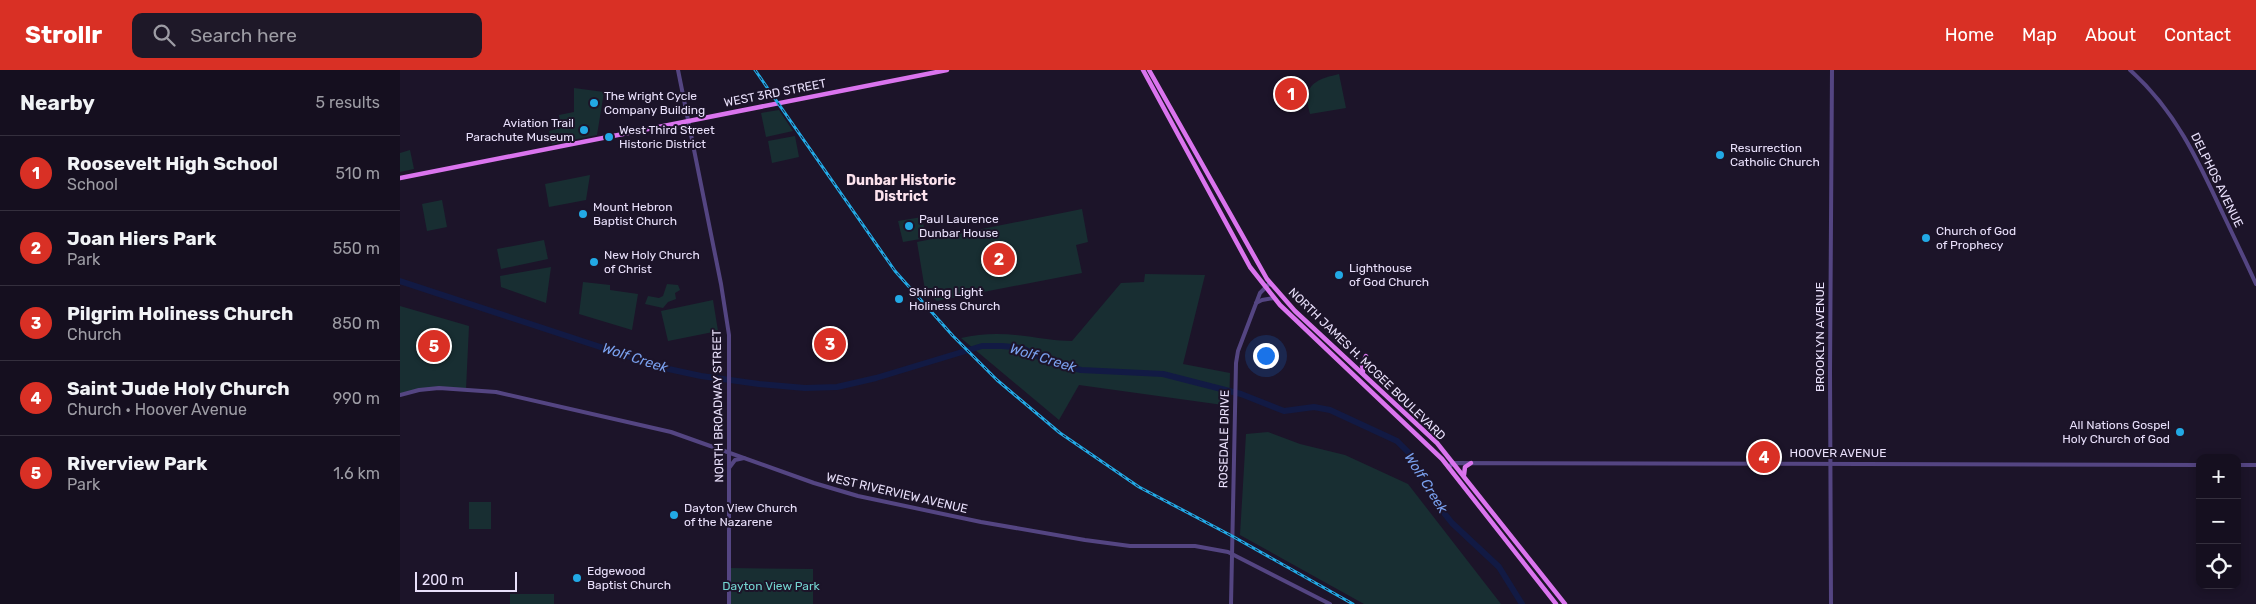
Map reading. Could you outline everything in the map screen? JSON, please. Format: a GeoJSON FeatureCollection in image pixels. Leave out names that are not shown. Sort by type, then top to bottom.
{"type":"FeatureCollection","features":[{"type":"Feature","properties":{"kind":"main road","name":"WEST 3RD STREET"},"geometry":{"type":"LineString","coordinates":[[401,177],[947,70]]}},
{"type":"Feature","properties":{"kind":"main road","name":"NORTH JAMES H. MCGEE BOULEVARD"},"geometry":{"type":"LineString","coordinates":[[1143,70],[1250,267],[1265,288],[1420,436],[1448,467],[1556,604]]}},
{"type":"Feature","properties":{"kind":"main road","name":"NORTH JAMES H. MCGEE BOULEVARD"},"geometry":{"type":"LineString","coordinates":[[1149,70],[1246,244],[1270,283],[1295,310],[1423,429],[1465,476],[1565,604]]}},
{"type":"Feature","properties":{"kind":"main road"},"geometry":{"type":"LineString","coordinates":[[1364,374],[1362,365],[1366,356]]}},
{"type":"Feature","properties":{"kind":"main road"},"geometry":{"type":"LineString","coordinates":[[1465,476],[1465,467],[1471,463]]}},
{"type":"Feature","properties":{"kind":"street","name":"NORTH BROADWAY STREET"},"geometry":{"type":"LineString","coordinates":[[678,70],[721,284],[728,335],[729,604]]}},
{"type":"Feature","properties":{"kind":"street","name":"BROOKLYN AVENUE"},"geometry":{"type":"LineString","coordinates":[[1831,604],[1832,70]]}},
{"type":"Feature","properties":{"kind":"street","name":"DELPHOS AVENUE"},"geometry":{"type":"LineString","coordinates":[[2130,70],[2158,98],[2183,133],[2198,160],[2256,284]]}},
{"type":"Feature","properties":{"kind":"street","name":"ROSEDALE DRIVE"},"geometry":{"type":"LineString","coordinates":[[1231,604],[1235,374],[1238,351],[1256,303],[1260,294],[1270,283]]}},
{"type":"Feature","properties":{"kind":"street"},"geometry":{"type":"LineString","coordinates":[[1256,303],[1274,298]]}},
{"type":"Feature","properties":{"kind":"street","name":"WEST RIVERVIEW AVENUE"},"geometry":{"type":"LineString","coordinates":[[400,395],[429,388],[487,391],[671,432],[847,494],[981,522],[1085,540],[1130,546],[1195,546],[1231,553],[1330,604]]}},
{"type":"Feature","properties":{"kind":"street"},"geometry":{"type":"LineString","coordinates":[[728,470],[735,460],[748,458]]}},
{"type":"Feature","properties":{"kind":"street","name":"HOOVER AVENUE"},"geometry":{"type":"LineString","coordinates":[[1454,463],[2196,465]]}},
{"type":"Feature","properties":{"kind":"street"},"geometry":{"type":"LineString","coordinates":[[1448,467],[1454,463]]}},
{"type":"Feature","properties":{"kind":"street"},"geometry":{"type":"LineString","coordinates":[[2241,465],[2256,465]]}},
{"type":"Feature","properties":{"kind":"green space"},"geometry":{"type":"Polygon","coordinates":[[[1339,74],[1346,108],[1310,114],[1307,97],[1312,86],[1322,79],[1339,74]]]}},
{"type":"Feature","properties":{"kind":"green space"},"geometry":{"type":"Polygon","coordinates":[[[574,88],[604,92],[597,135],[552,144],[549,131],[561,128],[559,115],[574,112],[574,88]]]}},
{"type":"Feature","properties":{"kind":"green space"},"geometry":{"type":"Polygon","coordinates":[[[779,110],[793,131],[766,137],[761,113],[779,110]]]}},
{"type":"Feature","properties":{"kind":"green space"},"geometry":{"type":"Polygon","coordinates":[[[795,136],[799,157],[772,163],[768,141],[795,136]]]}},
{"type":"Feature","properties":{"kind":"green space"},"geometry":{"type":"Polygon","coordinates":[[[410,150],[414,169],[400,172],[400,153],[410,150]]]}},
{"type":"Feature","properties":{"kind":"green space"},"geometry":{"type":"Polygon","coordinates":[[[590,175],[586,200],[549,207],[545,184],[590,175]]]}},
{"type":"Feature","properties":{"kind":"green space"},"geometry":{"type":"Polygon","coordinates":[[[442,200],[447,227],[427,231],[422,204],[442,200]]]}},
{"type":"Feature","properties":{"kind":"green space"},"geometry":{"type":"Polygon","coordinates":[[[1082,209],[1088,242],[1076,245],[1082,273],[937,301],[925,290],[917,242],[1082,209]]]}},
{"type":"Feature","properties":{"kind":"green space"},"geometry":{"type":"Polygon","coordinates":[[[922,217],[926,238],[903,242],[898,221],[922,217]]]}},
{"type":"Feature","properties":{"kind":"green space"},"geometry":{"type":"Polygon","coordinates":[[[544,240],[548,259],[501,269],[497,249],[544,240]]]}},
{"type":"Feature","properties":{"kind":"green space"},"geometry":{"type":"Polygon","coordinates":[[[551,267],[546,303],[501,287],[500,276],[551,267]]]}},
{"type":"Feature","properties":{"kind":"green space"},"geometry":{"type":"Polygon","coordinates":[[[1145,274],[1205,275],[1183,364],[1230,373],[1229,409],[1223,405],[1079,385],[1059,420],[961,338],[985,334],[1001,334],[1072,341],[1121,283],[1144,282],[1145,274]]]}},
{"type":"Feature","properties":{"kind":"green space"},"geometry":{"type":"Polygon","coordinates":[[[583,282],[610,285],[610,290],[638,294],[632,330],[579,314],[583,282]]]}},
{"type":"Feature","properties":{"kind":"green space"},"geometry":{"type":"Polygon","coordinates":[[[667,284],[678,285],[680,290],[675,293],[676,299],[668,302],[663,308],[645,304],[648,296],[659,298],[663,296],[667,284]]]}},
{"type":"Feature","properties":{"kind":"green space"},"geometry":{"type":"Polygon","coordinates":[[[713,300],[718,331],[668,341],[661,311],[713,300]]]}},
{"type":"Feature","properties":{"kind":"green space"},"geometry":{"type":"Polygon","coordinates":[[[400,306],[469,326],[466,389],[439,388],[400,395],[400,306]]]}},
{"type":"Feature","properties":{"kind":"green space"},"geometry":{"type":"Polygon","coordinates":[[[1268,432],[1300,444],[1345,455],[1408,484],[1501,604],[1364,604],[1240,535],[1246,434],[1268,432]]]}},
{"type":"Feature","properties":{"kind":"green space"},"geometry":{"type":"Polygon","coordinates":[[[469,502],[491,502],[491,529],[469,529],[469,502]]]}},
{"type":"Feature","properties":{"kind":"green space","name":"Dayton View Park"},"geometry":{"type":"Polygon","coordinates":[[[729,568],[813,569],[813,604],[729,604],[729,568]]]}},
{"type":"Feature","properties":{"kind":"green space"},"geometry":{"type":"Polygon","coordinates":[[[510,594],[554,594],[554,604],[510,604],[510,594]]]}},
{"type":"Feature","properties":{"kind":"waterway","name":"Wolf Creek"},"geometry":{"type":"LineString","coordinates":[[400,281],[664,368],[701,376],[805,388],[837,387],[876,378],[982,346],[1002,346],[1022,348],[1049,362],[1081,370],[1163,374],[1241,394],[1284,411],[1314,407],[1330,410],[1397,441],[1412,456],[1436,503],[1452,523],[1499,567],[1522,604]]}},
{"type":"Feature","properties":{"kind":"railway"},"geometry":{"type":"LineString","coordinates":[[755,70],[895,271],[953,336],[997,380],[1060,433],[1139,487],[1232,536],[1353,604]]}},
{"type":"Feature","properties":{"kind":"place","name":"Roosevelt High School"},"geometry":{"type":"Point","coordinates":[1291,94]}},
{"type":"Feature","properties":{"kind":"place","name":"The Wright Cycle Company Building"},"geometry":{"type":"Point","coordinates":[594,103]}},
{"type":"Feature","properties":{"kind":"place","name":"Aviation Trail Parachute Museum"},"geometry":{"type":"Point","coordinates":[584,130]}},
{"type":"Feature","properties":{"kind":"place","name":"West Third Street Historic District"},"geometry":{"type":"Point","coordinates":[609,137]}},
{"type":"Feature","properties":{"kind":"place","name":"Resurrection Catholic Church"},"geometry":{"type":"Point","coordinates":[1720,155]}},
{"type":"Feature","properties":{"kind":"place","name":"Mount Hebron Baptist Church"},"geometry":{"type":"Point","coordinates":[583,214]}},
{"type":"Feature","properties":{"kind":"place","name":"Paul Laurence Dunbar House"},"geometry":{"type":"Point","coordinates":[909,226]}},
{"type":"Feature","properties":{"kind":"place","name":"Church of God of Prophecy"},"geometry":{"type":"Point","coordinates":[1926,238]}},
{"type":"Feature","properties":{"kind":"place","name":"Joan Hiers Park"},"geometry":{"type":"Point","coordinates":[999,259]}},
{"type":"Feature","properties":{"kind":"place","name":"New Holy Church of Christ"},"geometry":{"type":"Point","coordinates":[594,262]}},
{"type":"Feature","properties":{"kind":"place","name":"Lighthouse of God Church"},"geometry":{"type":"Point","coordinates":[1339,275]}},
{"type":"Feature","properties":{"kind":"place","name":"Shining Light Holiness Church"},"geometry":{"type":"Point","coordinates":[899,299]}},
{"type":"Feature","properties":{"kind":"place","name":"Pilgrim Holiness Church"},"geometry":{"type":"Point","coordinates":[830,344]}},
{"type":"Feature","properties":{"kind":"place","name":"Riverview Park"},"geometry":{"type":"Point","coordinates":[434,346]}},
{"type":"Feature","properties":{"kind":"place","name":"All Nations Gospel Holy Church of God"},"geometry":{"type":"Point","coordinates":[2180,432]}},
{"type":"Feature","properties":{"kind":"place","name":"Saint Jude Holy Church"},"geometry":{"type":"Point","coordinates":[1764,457]}},
{"type":"Feature","properties":{"kind":"place","name":"Dayton View Church of the Nazarene"},"geometry":{"type":"Point","coordinates":[674,515]}},
{"type":"Feature","properties":{"kind":"place","name":"Edgewood Baptist Church"},"geometry":{"type":"Point","coordinates":[577,578]}},
{"type":"Feature","properties":{"kind":"district","name":"Dunbar Historic District"},"geometry":{"type":"Point","coordinates":[901,188]}}]}
